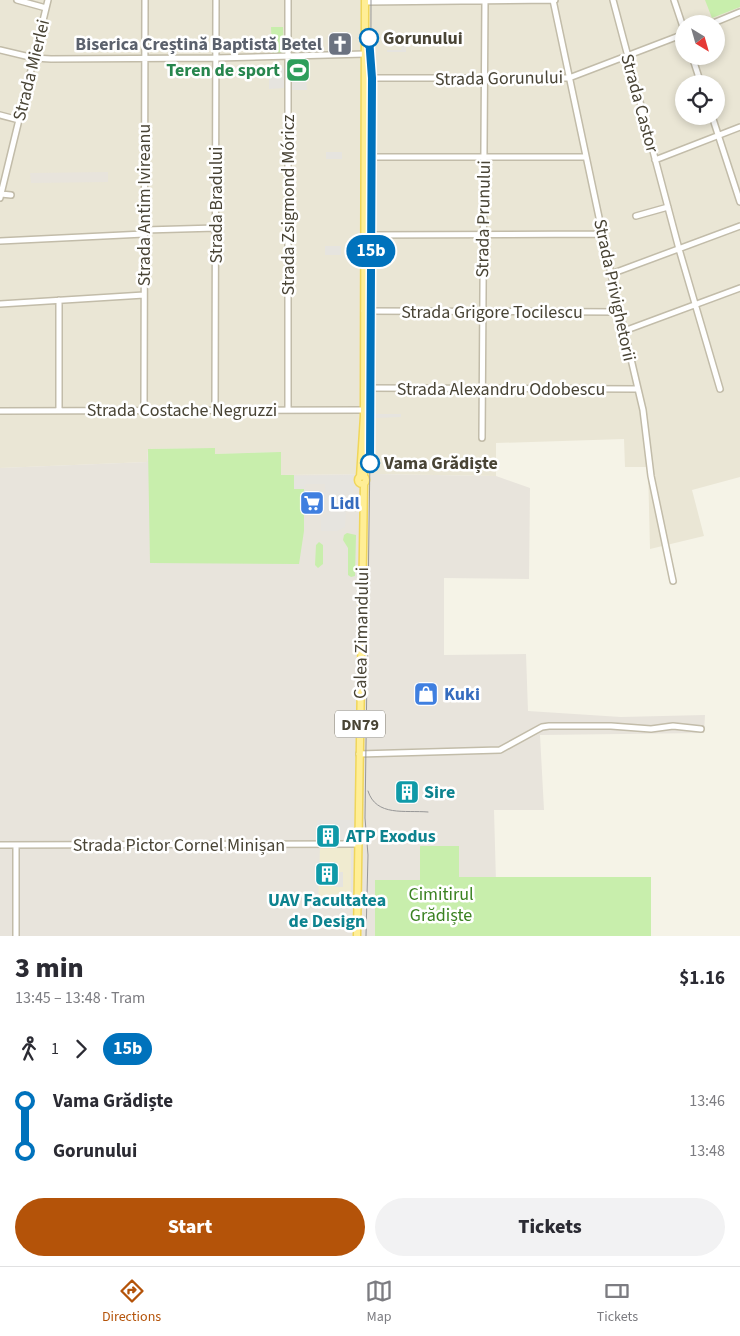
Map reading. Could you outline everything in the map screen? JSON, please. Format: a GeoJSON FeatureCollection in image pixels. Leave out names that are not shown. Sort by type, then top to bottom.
{"type":"FeatureCollection","features":[{"type":"Feature","properties":{"kind":"main road","name":"DN79"},"geometry":{"type":"LineString","coordinates":[[364,410],[365,1]]}},
{"type":"Feature","properties":{"kind":"main road","name":"Calea Zimandului"},"geometry":{"type":"LineString","coordinates":[[357,936],[364,410]]}},
{"type":"Feature","properties":{"kind":"street"},"geometry":{"type":"LineString","coordinates":[[17,0],[46,8]]}},
{"type":"Feature","properties":{"kind":"street","name":"Strada Mierlei"},"geometry":{"type":"LineString","coordinates":[[0,196],[2,180],[19,120],[48,0]]}},
{"type":"Feature","properties":{"kind":"street","name":"Strada Antim Ivireanu"},"geometry":{"type":"LineString","coordinates":[[144,410],[145,0]]}},
{"type":"Feature","properties":{"kind":"street","name":"Strada Bradului"},"geometry":{"type":"LineString","coordinates":[[215,410],[216,0]]}},
{"type":"Feature","properties":{"kind":"street","name":"Strada Zsigmond Móricz"},"geometry":{"type":"LineString","coordinates":[[288,0],[288,410]]}},
{"type":"Feature","properties":{"kind":"street"},"geometry":{"type":"LineString","coordinates":[[365,1],[554,0]]}},
{"type":"Feature","properties":{"kind":"street","name":"Strada Privighetorii"},"geometry":{"type":"LineString","coordinates":[[554,0],[611,274],[643,410],[651,476],[673,581]]}},
{"type":"Feature","properties":{"kind":"street","name":"Strada Castor"},"geometry":{"type":"LineString","coordinates":[[612,0],[679,249],[720,389]]}},
{"type":"Feature","properties":{"kind":"street"},"geometry":{"type":"LineString","coordinates":[[674,0],[679,15]]}},
{"type":"Feature","properties":{"kind":"street","name":"Strada Prunului"},"geometry":{"type":"LineString","coordinates":[[482,438],[485,1]]}},
{"type":"Feature","properties":{"kind":"street"},"geometry":{"type":"LineString","coordinates":[[725,18],[740,12]]}},
{"type":"Feature","properties":{"kind":"street","name":"Strada Gorunului"},"geometry":{"type":"LineString","coordinates":[[366,78],[569,78],[675,37]]}},
{"type":"Feature","properties":{"kind":"street"},"geometry":{"type":"LineString","coordinates":[[0,50],[34,58],[145,59],[365,54]]}},
{"type":"Feature","properties":{"kind":"street"},"geometry":{"type":"LineString","coordinates":[[0,116],[19,120]]}},
{"type":"Feature","properties":{"kind":"street"},"geometry":{"type":"LineString","coordinates":[[715,125],[740,202]]}},
{"type":"Feature","properties":{"kind":"street"},"geometry":{"type":"LineString","coordinates":[[655,160],[740,127]]}},
{"type":"Feature","properties":{"kind":"street"},"geometry":{"type":"LineString","coordinates":[[365,156],[586,157]]}},
{"type":"Feature","properties":{"kind":"street"},"geometry":{"type":"LineString","coordinates":[[732,179],[740,177]]}},
{"type":"Feature","properties":{"kind":"street"},"geometry":{"type":"LineString","coordinates":[[0,196],[12,195]]}},
{"type":"Feature","properties":{"kind":"street"},"geometry":{"type":"LineString","coordinates":[[636,216],[668,207]]}},
{"type":"Feature","properties":{"kind":"street"},"geometry":{"type":"LineString","coordinates":[[611,274],[740,226]]}},
{"type":"Feature","properties":{"kind":"street"},"geometry":{"type":"LineString","coordinates":[[0,241],[216,228]]}},
{"type":"Feature","properties":{"kind":"street"},"geometry":{"type":"LineString","coordinates":[[365,235],[603,234]]}},
{"type":"Feature","properties":{"kind":"street"},"geometry":{"type":"LineString","coordinates":[[624,331],[740,288]]}},
{"type":"Feature","properties":{"kind":"street"},"geometry":{"type":"LineString","coordinates":[[0,304],[144,295]]}},
{"type":"Feature","properties":{"kind":"street"},"geometry":{"type":"LineString","coordinates":[[59,300],[59,411]]}},
{"type":"Feature","properties":{"kind":"street","name":"Strada Grigore Tocilescu"},"geometry":{"type":"LineString","coordinates":[[364,311],[620,312]]}},
{"type":"Feature","properties":{"kind":"street","name":"Strada Alexandru Odobescu"},"geometry":{"type":"LineString","coordinates":[[364,388],[638,389]]}},
{"type":"Feature","properties":{"kind":"street","name":"Strada Costache Negruzzi"},"geometry":{"type":"LineString","coordinates":[[0,411],[364,410]]}},
{"type":"Feature","properties":{"kind":"street"},"geometry":{"type":"LineString","coordinates":[[359,754],[500,750],[542,727],[550,726],[611,726],[652,729],[673,726],[701,730]]}},
{"type":"Feature","properties":{"kind":"street","name":"Strada Pictor Cornel Minișan"},"geometry":{"type":"LineString","coordinates":[[0,845],[358,844]]}},
{"type":"Feature","properties":{"kind":"street"},"geometry":{"type":"LineString","coordinates":[[16,846],[16,936]]}},
{"type":"Feature","properties":{"kind":"shaded area"},"geometry":{"type":"Polygon","coordinates":[[[0,0],[740,0],[740,477],[692,490],[704,536],[650,549],[648,467],[625,467],[624,439],[496,443],[496,476],[281,475],[281,452],[215,454],[214,448],[148,449],[147,462],[0,468],[0,0]]]}},
{"type":"Feature","properties":{"kind":"shaded area"},"geometry":{"type":"Polygon","coordinates":[[[403,41],[410,41],[410,47],[406,47],[406,52],[387,52],[387,50],[401,50],[403,41]]]}},
{"type":"Feature","properties":{"kind":"shaded area"},"geometry":{"type":"Polygon","coordinates":[[[269,68],[285,68],[285,88],[269,89],[269,68]]]}},
{"type":"Feature","properties":{"kind":"shaded area"},"geometry":{"type":"Polygon","coordinates":[[[292,77],[306,77],[307,90],[292,90],[292,77]]]}},
{"type":"Feature","properties":{"kind":"shaded area"},"geometry":{"type":"Polygon","coordinates":[[[326,152],[342,152],[342,159],[326,159],[326,152]]]}},
{"type":"Feature","properties":{"kind":"shaded area"},"geometry":{"type":"Polygon","coordinates":[[[108,172],[108,182],[31,183],[30,173],[108,172]]]}},
{"type":"Feature","properties":{"kind":"shaded area"},"geometry":{"type":"Polygon","coordinates":[[[325,246],[341,246],[341,255],[325,255],[325,246]]]}},
{"type":"Feature","properties":{"kind":"shaded area"},"geometry":{"type":"Polygon","coordinates":[[[373,414],[401,414],[401,417],[374,418],[373,414]]]}},
{"type":"Feature","properties":{"kind":"shaded area"},"geometry":{"type":"Polygon","coordinates":[[[215,448],[215,454],[281,452],[281,475],[496,476],[530,488],[529,579],[444,578],[444,655],[526,654],[528,711],[621,717],[705,715],[704,733],[540,735],[544,810],[494,810],[496,882],[651,936],[0,936],[0,468],[147,462],[148,449],[215,448]]]}},
{"type":"Feature","properties":{"kind":"shaded area"},"geometry":{"type":"Polygon","coordinates":[[[353,475],[353,502],[351,507],[346,508],[345,527],[337,531],[321,531],[321,517],[326,516],[325,484],[306,484],[304,489],[294,489],[294,476],[353,475]]]}},
{"type":"Feature","properties":{"kind":"shaded area"},"geometry":{"type":"Polygon","coordinates":[[[317,820],[351,820],[351,843],[340,843],[339,831],[324,831],[324,826],[317,826],[317,820]]]}},
{"type":"Feature","properties":{"kind":"shaded area"},"geometry":{"type":"Polygon","coordinates":[[[320,847],[351,848],[351,906],[318,907],[320,847]]]}},
{"type":"Feature","properties":{"kind":"shaded area"},"geometry":{"type":"Polygon","coordinates":[[[335,872],[343,872],[343,887],[335,887],[335,872]]]}},
{"type":"Feature","properties":{"kind":"green space"},"geometry":{"type":"Polygon","coordinates":[[[705,0],[740,0],[740,7],[720,15],[711,15],[705,0]]]}},
{"type":"Feature","properties":{"kind":"green space"},"geometry":{"type":"Polygon","coordinates":[[[271,27],[283,27],[284,53],[272,53],[271,27]]]}},
{"type":"Feature","properties":{"kind":"green space","name":"Teren de sport"},"geometry":{"type":"Polygon","coordinates":[[[292,63],[304,63],[304,77],[292,77],[292,63]]]}},
{"type":"Feature","properties":{"kind":"green space"},"geometry":{"type":"Polygon","coordinates":[[[215,448],[215,454],[281,452],[281,475],[294,475],[294,489],[304,489],[304,531],[299,564],[150,563],[148,449],[215,448]]]}},
{"type":"Feature","properties":{"kind":"green space"},"geometry":{"type":"Polygon","coordinates":[[[347,533],[356,535],[355,576],[351,577],[348,575],[348,548],[343,540],[344,535],[347,533]]]}},
{"type":"Feature","properties":{"kind":"green space"},"geometry":{"type":"Polygon","coordinates":[[[319,542],[323,545],[323,564],[318,568],[315,565],[316,545],[319,542]]]}},
{"type":"Feature","properties":{"kind":"green space","name":"Cimitirul Grădiște"},"geometry":{"type":"Polygon","coordinates":[[[420,846],[459,846],[459,877],[651,877],[651,936],[375,936],[375,880],[420,880],[420,846]]]}},
{"type":"Feature","properties":{"kind":"tram line"},"geometry":{"type":"LineString","coordinates":[[366,936],[368,855],[365,818],[370,456],[371,0]]}},
{"type":"Feature","properties":{"kind":"tram line","name":"15b"},"geometry":{"type":"LineString","coordinates":[[369,38],[372,78],[370,463]]}},
{"type":"Feature","properties":{"kind":"tram line"},"geometry":{"type":"LineString","coordinates":[[368,791],[372,799],[384,809],[428,812]]}},
{"type":"Feature","properties":{"kind":"place","name":"Gorunului"},"geometry":{"type":"Point","coordinates":[369,38]}},
{"type":"Feature","properties":{"kind":"place","name":"Biserica Creștină Baptistă Betel"},"geometry":{"type":"Point","coordinates":[340,44]}},
{"type":"Feature","properties":{"kind":"place","name":"Teren de sport"},"geometry":{"type":"Point","coordinates":[298,70]}},
{"type":"Feature","properties":{"kind":"place","name":"Vama Grădiște"},"geometry":{"type":"Point","coordinates":[370,463]}},
{"type":"Feature","properties":{"kind":"place","name":"Lidl"},"geometry":{"type":"Point","coordinates":[312,503]}},
{"type":"Feature","properties":{"kind":"place","name":"Kuki"},"geometry":{"type":"Point","coordinates":[426,694]}},
{"type":"Feature","properties":{"kind":"place","name":"Sire"},"geometry":{"type":"Point","coordinates":[407,792]}},
{"type":"Feature","properties":{"kind":"place","name":"ATP Exodus"},"geometry":{"type":"Point","coordinates":[328,836]}},
{"type":"Feature","properties":{"kind":"place","name":"UAV Facultatea de Design"},"geometry":{"type":"Point","coordinates":[327,874]}}]}
